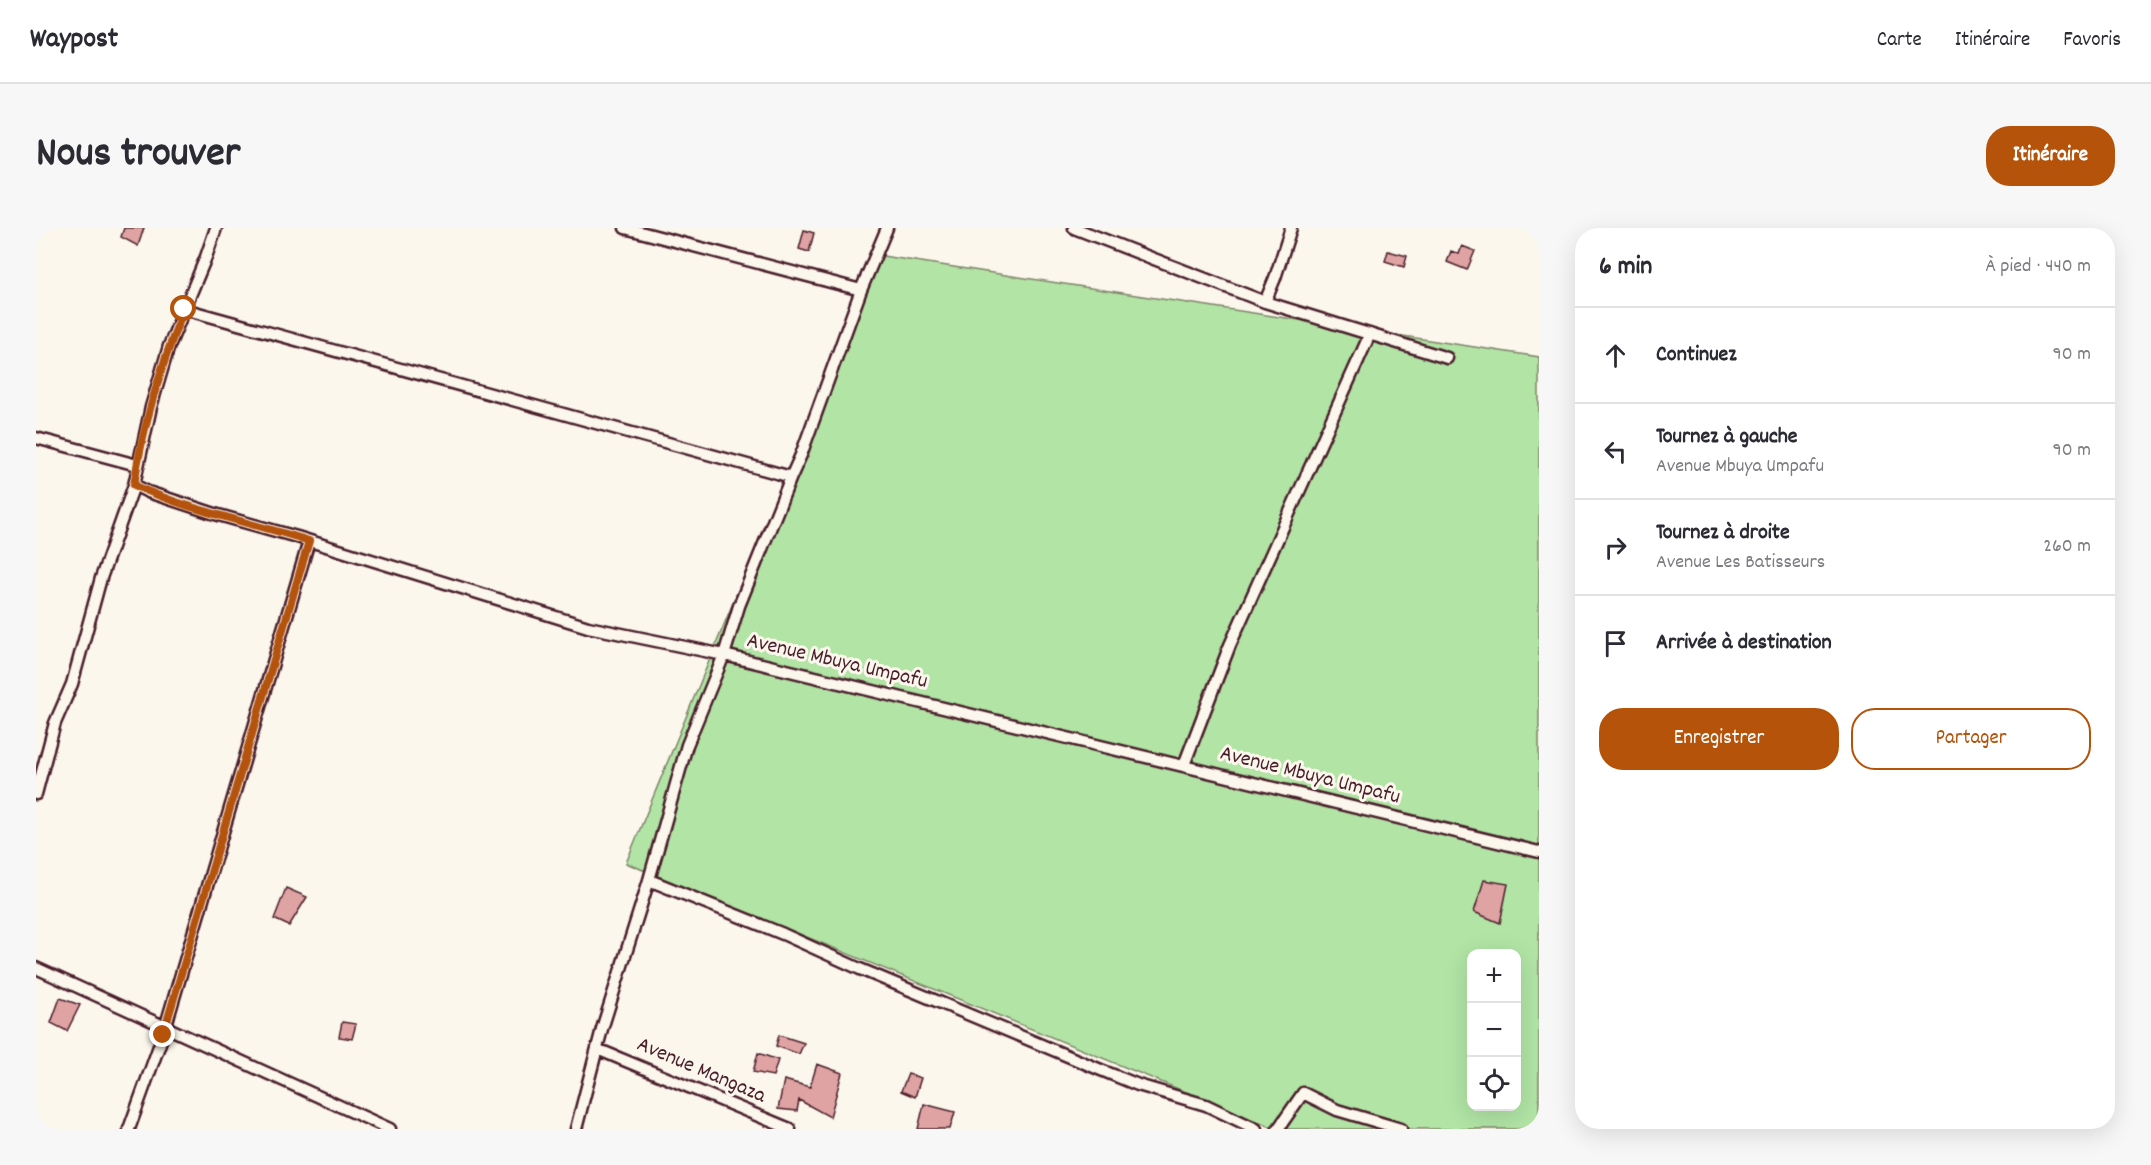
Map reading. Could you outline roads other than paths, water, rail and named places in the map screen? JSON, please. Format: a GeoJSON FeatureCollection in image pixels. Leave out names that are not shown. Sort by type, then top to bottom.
{"type":"FeatureCollection","features":[{"type":"Feature","properties":{"kind":"street"},"geometry":{"type":"LineString","coordinates":[[36,794],[55,723],[72,684],[101,578],[134,485],[136,465],[166,356],[216,228]]}},
{"type":"Feature","properties":{"kind":"street"},"geometry":{"type":"LineString","coordinates":[[625,228],[861,290]]}},
{"type":"Feature","properties":{"kind":"street"},"geometry":{"type":"LineString","coordinates":[[576,1129],[597,1048],[649,880],[687,746],[724,655],[739,606],[790,477],[801,455],[861,290],[887,228]]}},
{"type":"Feature","properties":{"kind":"street"},"geometry":{"type":"LineString","coordinates":[[1074,228],[1265,302],[1447,358]]}},
{"type":"Feature","properties":{"kind":"street"},"geometry":{"type":"LineString","coordinates":[[1265,302],[1292,228]]}},
{"type":"Feature","properties":{"kind":"street"},"geometry":{"type":"LineString","coordinates":[[184,309],[790,477]]}},
{"type":"Feature","properties":{"kind":"street"},"geometry":{"type":"LineString","coordinates":[[1184,765],[1230,645],[1370,334]]}},
{"type":"Feature","properties":{"kind":"street"},"geometry":{"type":"LineString","coordinates":[[36,438],[136,465]]}},
{"type":"Feature","properties":{"kind":"street","name":"Avenue Mbuya Umpafu"},"geometry":{"type":"LineString","coordinates":[[134,485],[148,492],[215,514],[588,627],[724,655],[1539,852]]}},
{"type":"Feature","properties":{"kind":"street"},"geometry":{"type":"LineString","coordinates":[[129,1129],[165,1027],[309,541]]}},
{"type":"Feature","properties":{"kind":"street"},"geometry":{"type":"LineString","coordinates":[[649,880],[773,930],[1101,1070],[1177,1098],[1206,1105],[1256,1129]]}},
{"type":"Feature","properties":{"kind":"street"},"geometry":{"type":"LineString","coordinates":[[36,968],[390,1129]]}},
{"type":"Feature","properties":{"kind":"street","name":"Avenue Mangaza"},"geometry":{"type":"LineString","coordinates":[[597,1048],[790,1129]]}},
{"type":"Feature","properties":{"kind":"street"},"geometry":{"type":"LineString","coordinates":[[1278,1129],[1303,1093],[1337,1110],[1401,1129]]}}]}
